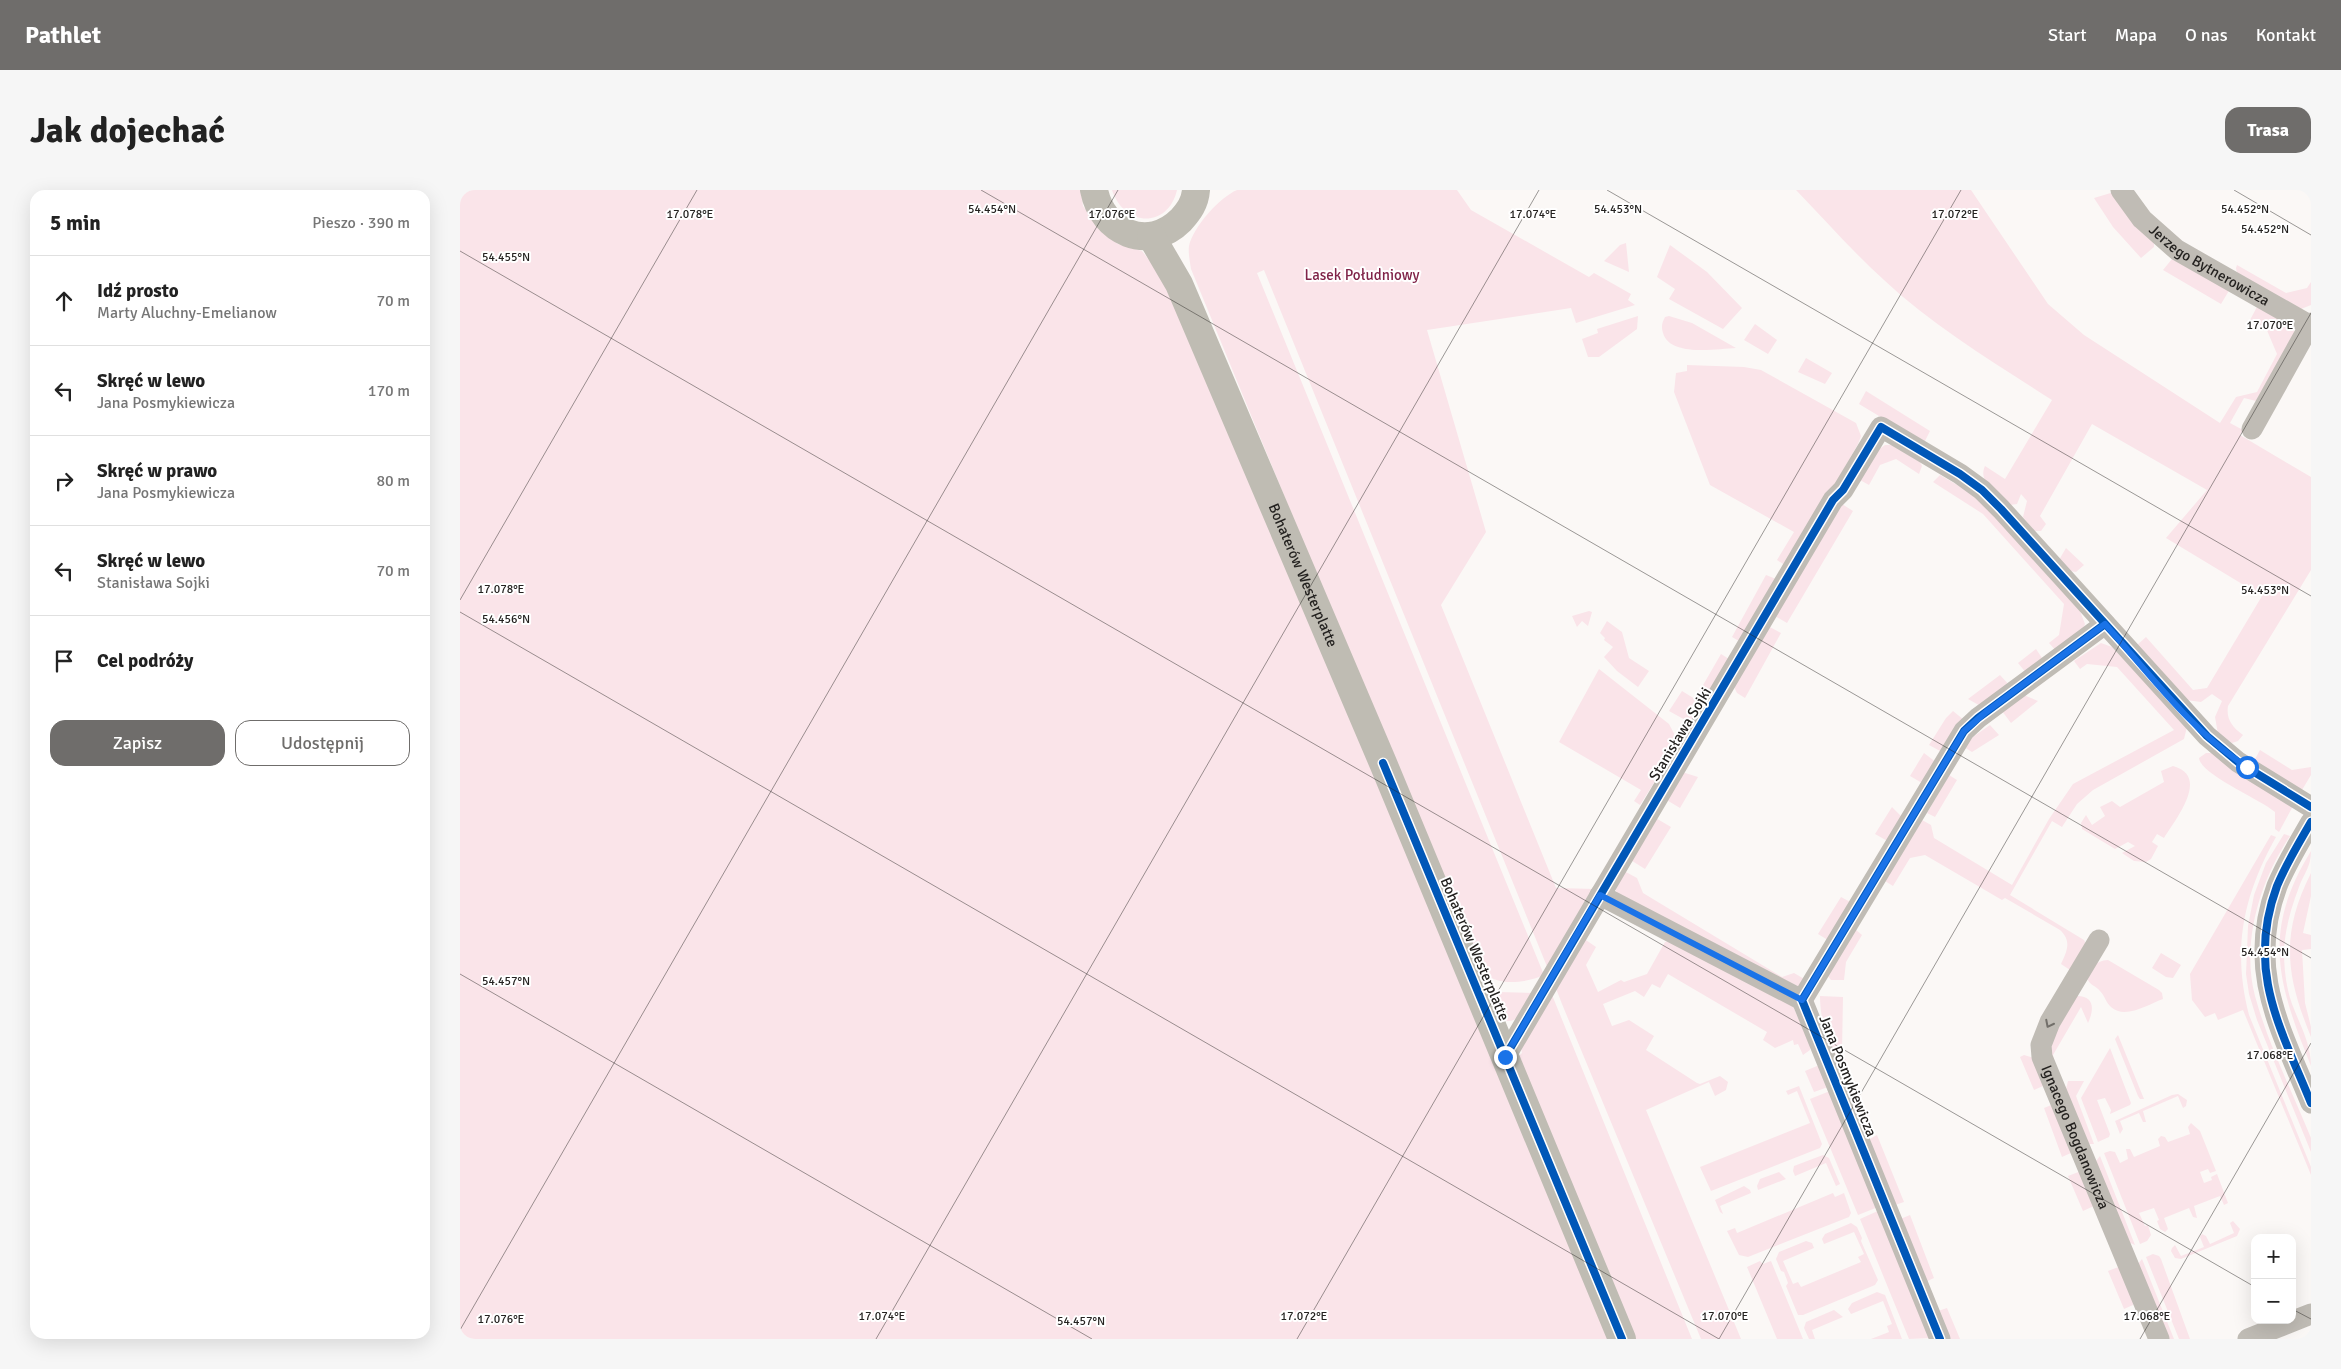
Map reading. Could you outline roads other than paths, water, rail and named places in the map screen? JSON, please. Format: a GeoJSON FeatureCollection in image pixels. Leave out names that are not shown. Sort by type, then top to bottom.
{"type":"FeatureCollection","features":[{"type":"Feature","properties":{"kind":"main road"},"geometry":{"type":"LineString","coordinates":[[1094,190],[1098,206],[1107,220],[1120,230],[1135,236],[1162,232],[1190,210],[1197,191]]}},
{"type":"Feature","properties":{"kind":"main road","name":"Bohaterów Westerplatte"},"geometry":{"type":"LineString","coordinates":[[1162,232],[1179,284],[1383,763],[1622,1339]]}},
{"type":"Feature","properties":{"kind":"street","name":"Jerzego Bytnerowicza"},"geometry":{"type":"LineString","coordinates":[[2121,190],[2142,219],[2177,250],[2310,324],[2252,429]]}},
{"type":"Feature","properties":{"kind":"street","name":"Stanisława Sojki"},"geometry":{"type":"LineString","coordinates":[[1505,1057],[1833,500],[1843,490],[1881,427],[1960,474],[1982,490],[2105,624]]}},
{"type":"Feature","properties":{"kind":"street"},"geometry":{"type":"LineString","coordinates":[[1600,895],[1802,1000],[1964,731],[1986,712],[2105,624],[2211,740],[2238,762],[2311,807]]}},
{"type":"Feature","properties":{"kind":"street"},"geometry":{"type":"LineString","coordinates":[[2311,822],[2276,888],[2265,936],[2264,956],[2269,996],[2311,1103]]}},
{"type":"Feature","properties":{"kind":"street","name":"Ignacego Bogdanowicza"},"geometry":{"type":"LineString","coordinates":[[2099,940],[2050,1022],[2041,1045],[2042,1057],[2054,1090],[2159,1339]]}},
{"type":"Feature","properties":{"kind":"street","name":"Jana Posmykiewicza"},"geometry":{"type":"LineString","coordinates":[[1802,1000],[1940,1339]]}},
{"type":"Feature","properties":{"kind":"street"},"geometry":{"type":"LineString","coordinates":[[2248,1339],[2311,1314]]}},
{"type":"Feature","properties":{"kind":"park label","name":"Lasek Południowy"},"geometry":{"type":"Point","coordinates":[1362,275]}}]}
